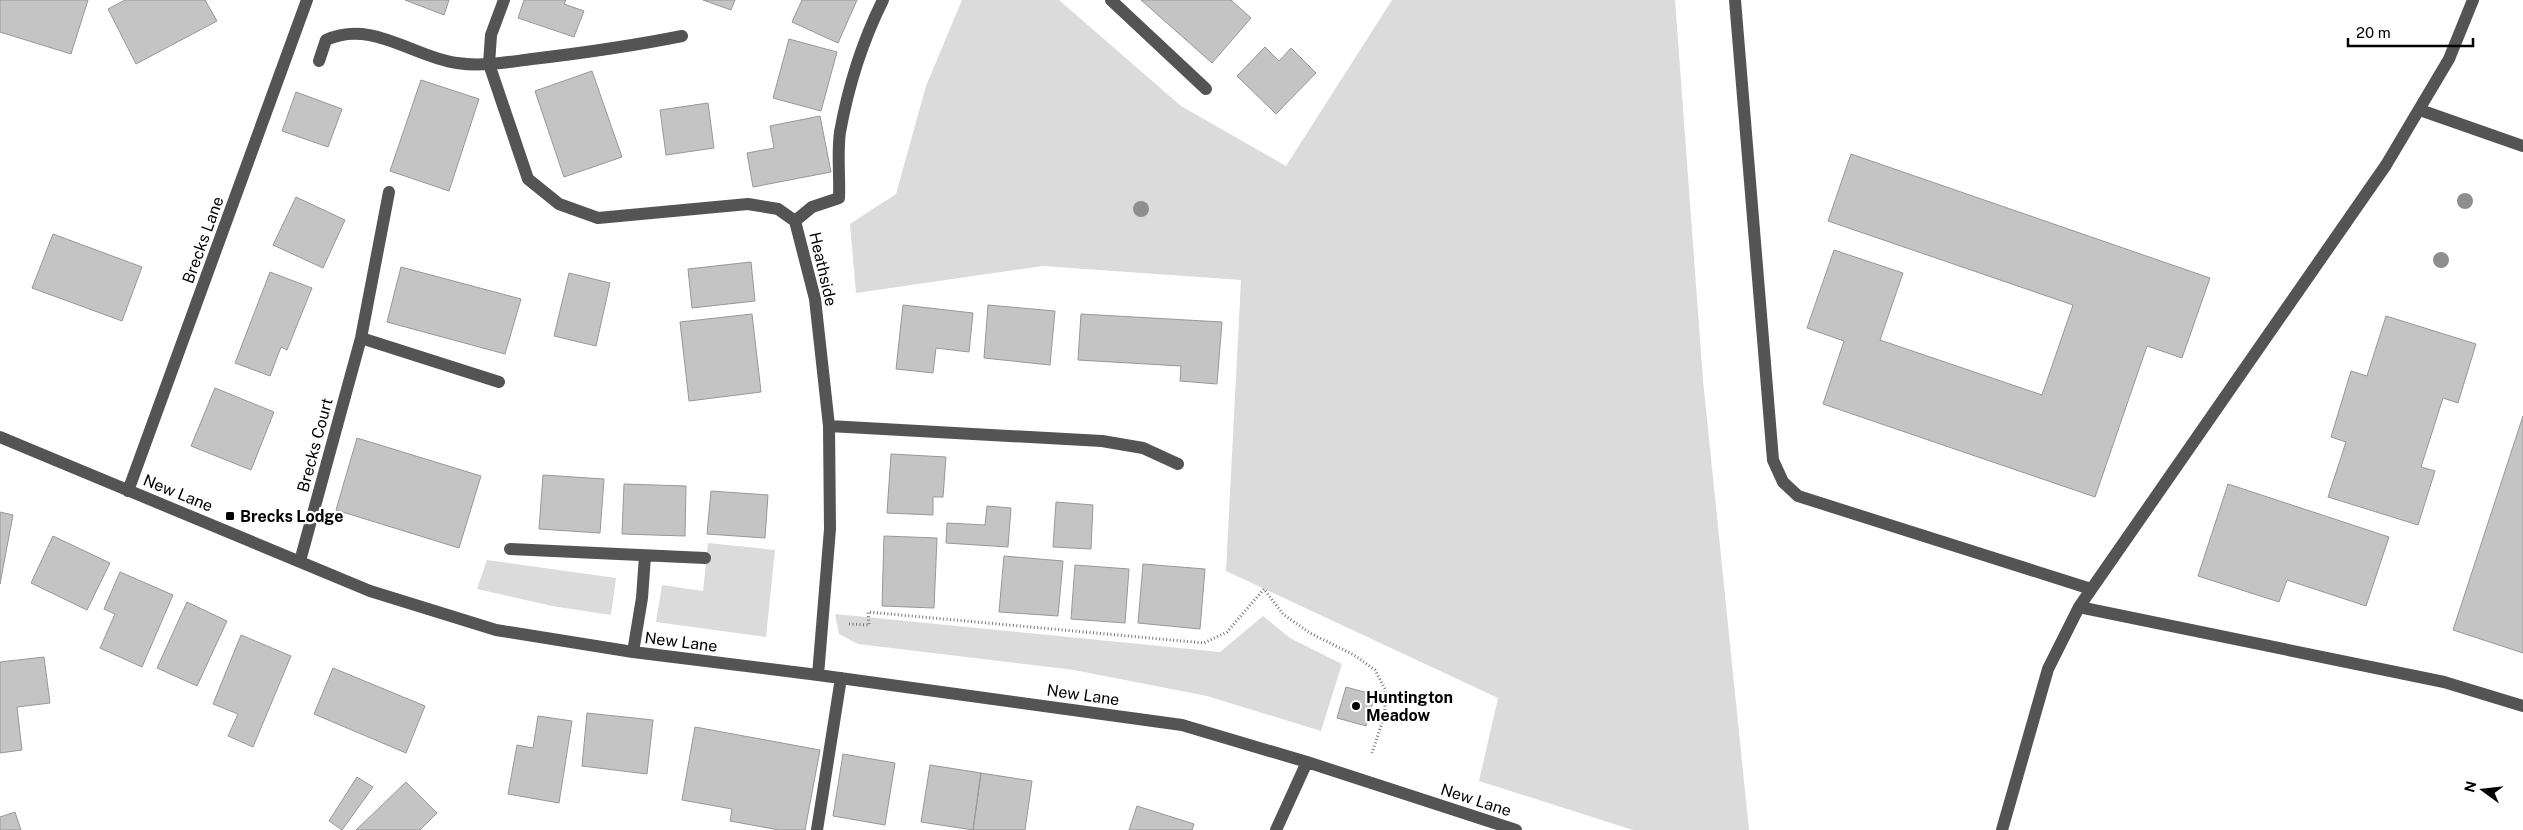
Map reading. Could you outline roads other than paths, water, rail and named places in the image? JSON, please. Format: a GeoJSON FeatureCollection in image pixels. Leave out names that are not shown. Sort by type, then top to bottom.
{"type":"FeatureCollection","features":[{"type":"Feature","properties":{"kind":"street","name":"Brecks Lane"},"geometry":{"type":"LineString","coordinates":[[128,491],[307,0]]}},
{"type":"Feature","properties":{"kind":"street","name":"Heathside"},"geometry":{"type":"LineString","coordinates":[[504,0],[491,35],[489,64],[528,179],[559,204],[598,218],[748,204],[778,209],[795,221],[815,299],[830,426],[830,529],[818,675]]}},
{"type":"Feature","properties":{"kind":"street"},"geometry":{"type":"LineString","coordinates":[[795,221],[812,207],[839,198],[840,134],[854,79],[883,0]]}},
{"type":"Feature","properties":{"kind":"street"},"geometry":{"type":"LineString","coordinates":[[1111,0],[1206,89]]}},
{"type":"Feature","properties":{"kind":"street"},"geometry":{"type":"LineString","coordinates":[[1735,0],[1773,460],[1783,482],[1798,496],[2091,590]]}},
{"type":"Feature","properties":{"kind":"street"},"geometry":{"type":"LineString","coordinates":[[2002,830],[2048,669],[2079,607],[2386,166],[2450,59],[2473,0]]}},
{"type":"Feature","properties":{"kind":"street"},"geometry":{"type":"LineString","coordinates":[[319,61],[326,40],[342,33],[368,34],[456,63],[489,64],[612,50],[682,36]]}},
{"type":"Feature","properties":{"kind":"street"},"geometry":{"type":"LineString","coordinates":[[2420,110],[2523,146]]}},
{"type":"Feature","properties":{"kind":"street","name":"Brecks Court"},"geometry":{"type":"LineString","coordinates":[[300,561],[361,338],[389,192]]}},
{"type":"Feature","properties":{"kind":"street"},"geometry":{"type":"LineString","coordinates":[[361,338],[499,382]]}},
{"type":"Feature","properties":{"kind":"street"},"geometry":{"type":"LineString","coordinates":[[830,426],[1102,441],[1143,448],[1178,464]]}},
{"type":"Feature","properties":{"kind":"street","name":"New Lane"},"geometry":{"type":"LineString","coordinates":[[0,437],[370,591],[496,630],[633,652],[841,678],[1182,725],[1307,762],[1516,830]]}},
{"type":"Feature","properties":{"kind":"street"},"geometry":{"type":"LineString","coordinates":[[510,549],[705,558]]}},
{"type":"Feature","properties":{"kind":"street","name":"New Lane"},"geometry":{"type":"LineString","coordinates":[[633,652],[642,598],[645,556]]}},
{"type":"Feature","properties":{"kind":"street"},"geometry":{"type":"LineString","coordinates":[[2079,607],[2444,682],[2523,706]]}},
{"type":"Feature","properties":{"kind":"street"},"geometry":{"type":"LineString","coordinates":[[817,830],[841,678]]}},
{"type":"Feature","properties":{"kind":"street"},"geometry":{"type":"LineString","coordinates":[[1276,830],[1307,762]]}},
{"type":"Feature","properties":{"kind":"place","name":"Brecks Lodge"},"geometry":{"type":"Point","coordinates":[230,516]}},
{"type":"Feature","properties":{"kind":"place","name":"Huntington Meadow"},"geometry":{"type":"Point","coordinates":[1356,706]}}]}
